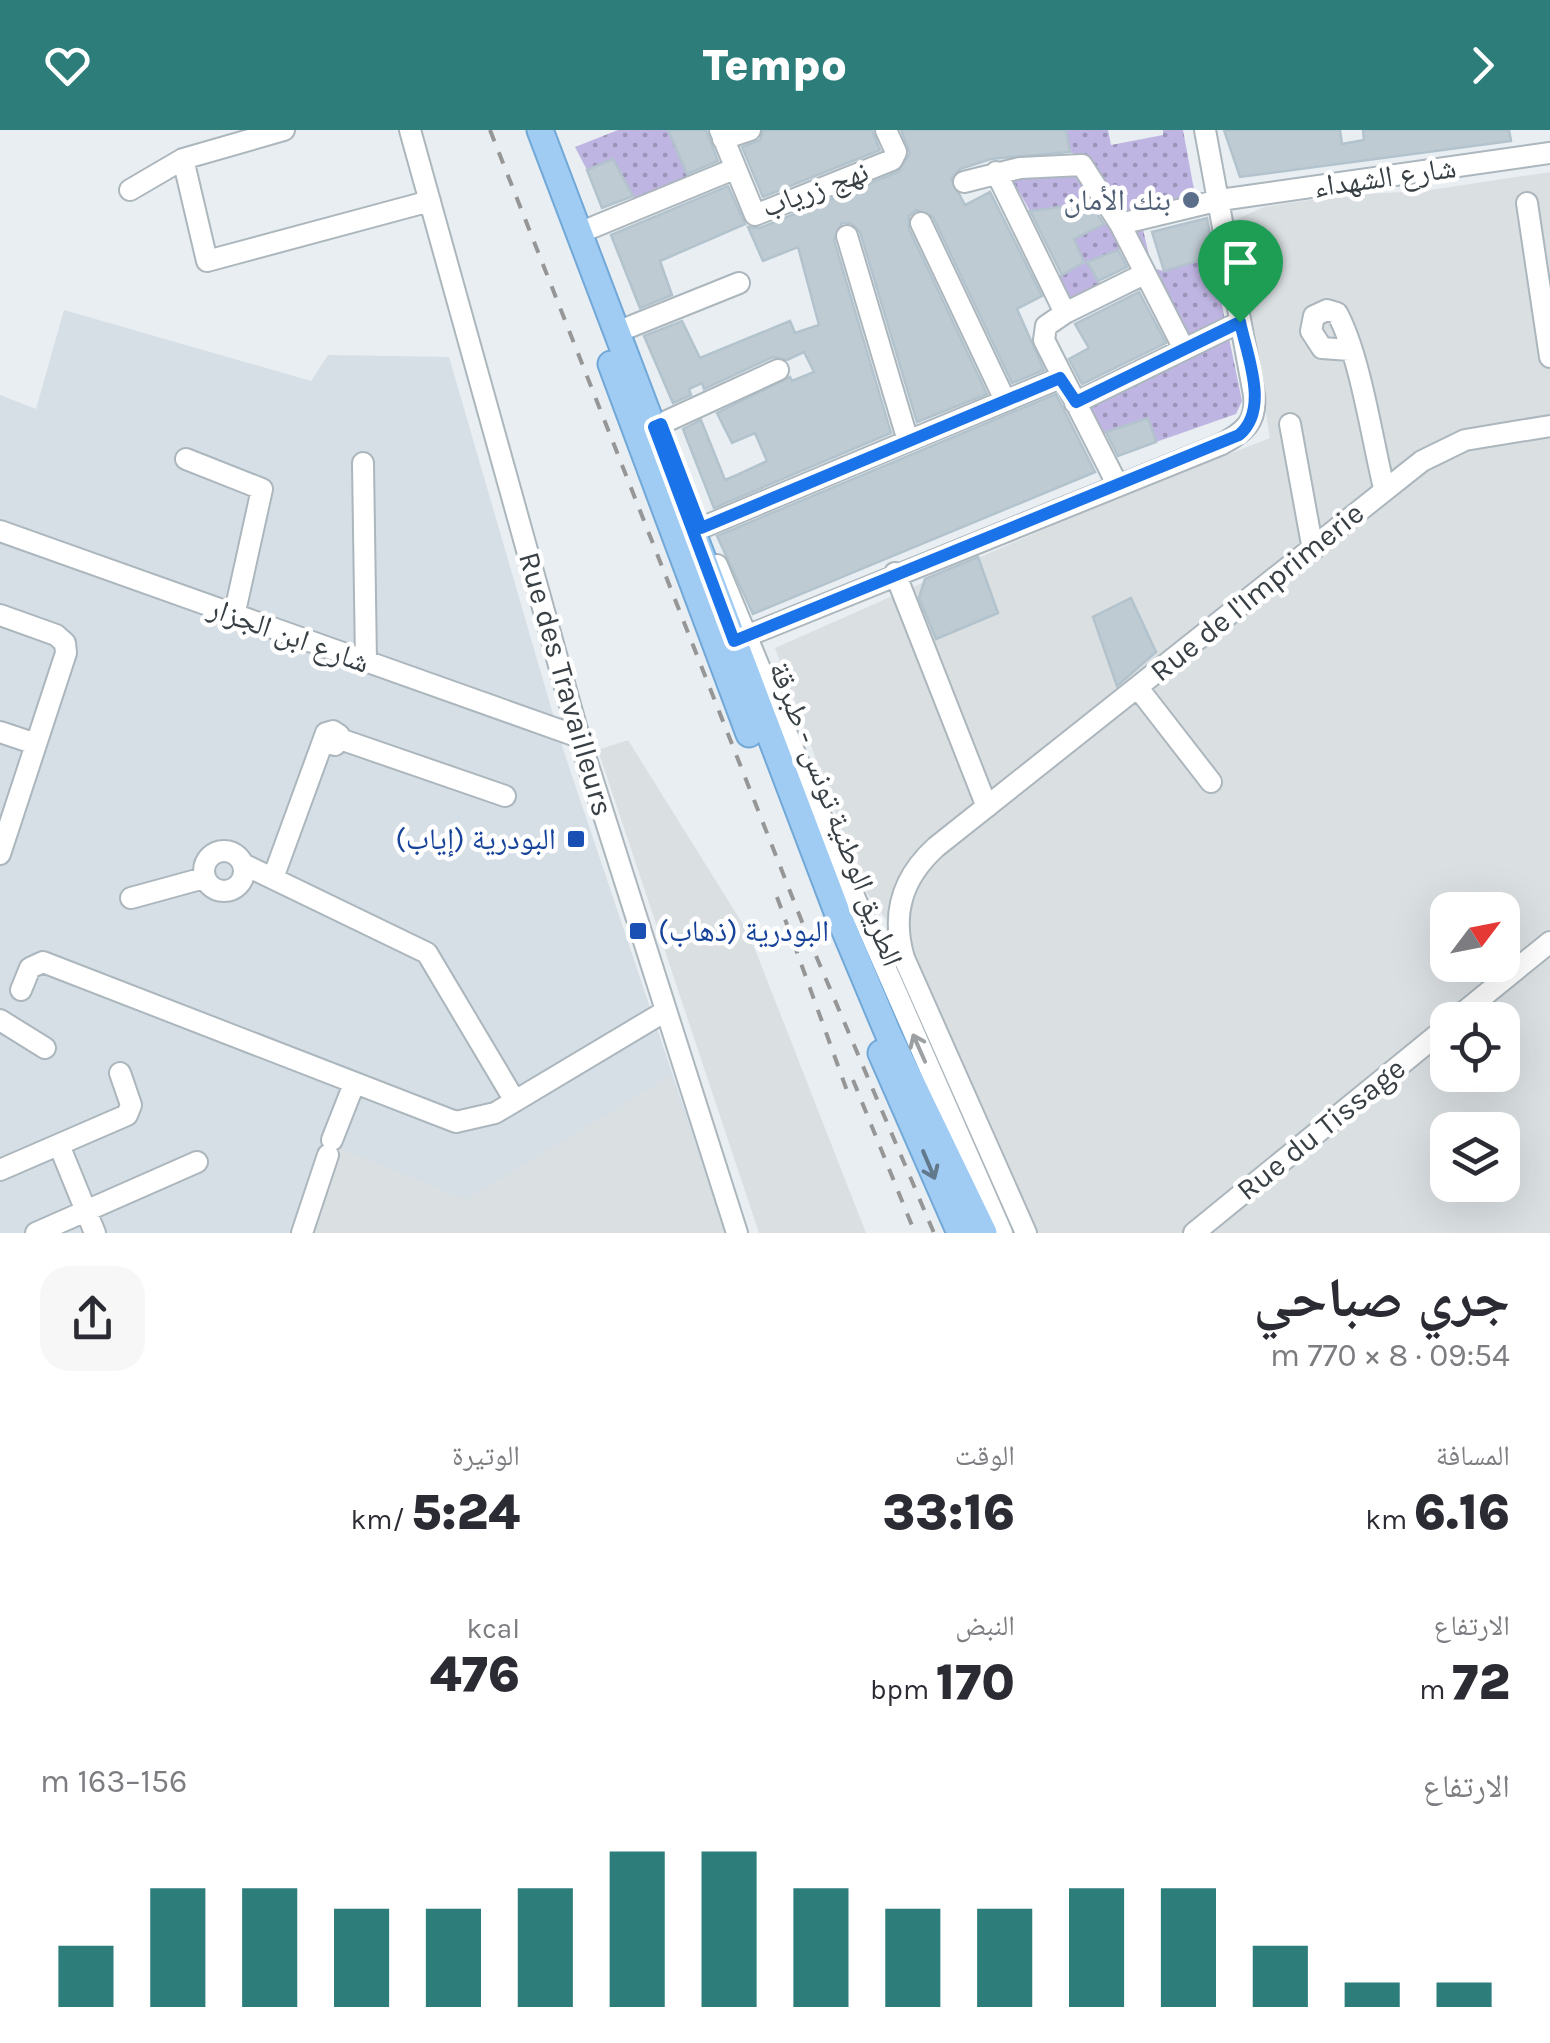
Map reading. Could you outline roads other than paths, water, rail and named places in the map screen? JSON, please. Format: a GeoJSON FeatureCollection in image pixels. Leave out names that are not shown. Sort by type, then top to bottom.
{"type":"FeatureCollection","features":[{"type":"Feature","properties":{"kind":"main road","name":"الطريق الوطنية تونس - طبرقة"},"geometry":{"type":"LineString","coordinates":[[522,130],[733,641],[846,934],[889,1036],[954,1162],[984,1233]]}},
{"type":"Feature","properties":{"kind":"main road","name":"الطريق الوطنية تونس - طبرقة"},"geometry":{"type":"LineString","coordinates":[[543,130],[697,529],[733,641],[735,702],[960,1233]]}},
{"type":"Feature","properties":{"kind":"street"},"geometry":{"type":"LineString","coordinates":[[130,190],[182,159],[284,130]]}},
{"type":"Feature","properties":{"kind":"street","name":"Rue des Travailleurs"},"geometry":{"type":"LineString","coordinates":[[410,130],[579,737],[737,1233]]}},
{"type":"Feature","properties":{"kind":"street"},"geometry":{"type":"LineString","coordinates":[[581,232],[734,168],[722,135],[750,130]]}},
{"type":"Feature","properties":{"kind":"street","name":"نهج زرياب"},"geometry":{"type":"LineString","coordinates":[[734,168],[750,211],[759,214],[892,160],[896,152],[886,130]]}},
{"type":"Feature","properties":{"kind":"street"},"geometry":{"type":"LineString","coordinates":[[1002,1233],[872,939],[733,641],[1222,444],[1251,422],[1254,395],[1205,130]]}},
{"type":"Feature","properties":{"kind":"street","name":"شارع الشهداء"},"geometry":{"type":"LineString","coordinates":[[1120,224],[1220,200],[1550,153]]}},
{"type":"Feature","properties":{"kind":"street"},"geometry":{"type":"LineString","coordinates":[[182,159],[207,261],[432,207]]}},
{"type":"Feature","properties":{"kind":"street"},"geometry":{"type":"LineString","coordinates":[[964,182],[996,172],[1079,163],[1120,224],[1184,349]]}},
{"type":"Feature","properties":{"kind":"street"},"geometry":{"type":"LineString","coordinates":[[996,172],[1066,312]]}},
{"type":"Feature","properties":{"kind":"street"},"geometry":{"type":"LineString","coordinates":[[1527,203],[1550,356]]}},
{"type":"Feature","properties":{"kind":"street"},"geometry":{"type":"LineString","coordinates":[[244,266],[432,207]]}},
{"type":"Feature","properties":{"kind":"street"},"geometry":{"type":"LineString","coordinates":[[921,223],[1004,398]]}},
{"type":"Feature","properties":{"kind":"street"},"geometry":{"type":"LineString","coordinates":[[847,236],[908,441]]}},
{"type":"Feature","properties":{"kind":"street"},"geometry":{"type":"LineString","coordinates":[[1118,486],[1060,378],[1043,332],[1066,312],[1144,274]]}},
{"type":"Feature","properties":{"kind":"street"},"geometry":{"type":"LineString","coordinates":[[620,331],[739,283]]}},
{"type":"Feature","properties":{"kind":"street"},"geometry":{"type":"LineString","coordinates":[[1076,402],[1240,322]]}},
{"type":"Feature","properties":{"kind":"street"},"geometry":{"type":"LineString","coordinates":[[1350,350],[1384,488]]}},
{"type":"Feature","properties":{"kind":"street"},"geometry":{"type":"LineString","coordinates":[[657,426],[778,370]]}},
{"type":"Feature","properties":{"kind":"street"},"geometry":{"type":"LineString","coordinates":[[697,529],[1004,398],[1060,378]]}},
{"type":"Feature","properties":{"kind":"street"},"geometry":{"type":"LineString","coordinates":[[1290,424],[1313,550]]}},
{"type":"Feature","properties":{"kind":"street","name":"Rue de l'Imprimerie"},"geometry":{"type":"LineString","coordinates":[[1026,1233],[904,958],[898,933],[902,895],[911,874],[987,806],[1313,550],[1384,488],[1444,447],[1550,426]]}},
{"type":"Feature","properties":{"kind":"street"},"geometry":{"type":"LineString","coordinates":[[186,460],[262,490],[234,616]]}},
{"type":"Feature","properties":{"kind":"street"},"geometry":{"type":"LineString","coordinates":[[363,464],[366,662]]}},
{"type":"Feature","properties":{"kind":"street","name":"شارع ابن الجزار"},"geometry":{"type":"LineString","coordinates":[[0,531],[579,737]]}},
{"type":"Feature","properties":{"kind":"street"},"geometry":{"type":"LineString","coordinates":[[895,573],[987,806]]}},
{"type":"Feature","properties":{"kind":"street"},"geometry":{"type":"LineString","coordinates":[[0,615],[56,635],[65,644],[66,653],[0,854]]}},
{"type":"Feature","properties":{"kind":"street"},"geometry":{"type":"LineString","coordinates":[[1138,688],[1211,782]]}},
{"type":"Feature","properties":{"kind":"street"},"geometry":{"type":"LineString","coordinates":[[0,732],[36,744]]}},
{"type":"Feature","properties":{"kind":"street"},"geometry":{"type":"LineString","coordinates":[[272,878],[315,756],[332,740],[505,796]]}},
{"type":"Feature","properties":{"kind":"street"},"geometry":{"type":"LineString","coordinates":[[131,898],[204,878],[215,890],[231,890],[242,880],[243,864],[427,954],[514,1102]]}},
{"type":"Feature","properties":{"kind":"street"},"geometry":{"type":"LineString","coordinates":[[1476,1002],[1550,942]]}},
{"type":"Feature","properties":{"kind":"street"},"geometry":{"type":"LineString","coordinates":[[22,990],[30,968],[43,962],[456,1122],[483,1118],[514,1102],[664,1012]]}},
{"type":"Feature","properties":{"kind":"street"},"geometry":{"type":"LineString","coordinates":[[2,1025],[45,1048]]}},
{"type":"Feature","properties":{"kind":"street","name":"Rue du Tissage"},"geometry":{"type":"LineString","coordinates":[[1194,1233],[1430,1041]]}},
{"type":"Feature","properties":{"kind":"street"},"geometry":{"type":"LineString","coordinates":[[0,1170],[130,1112],[120,1073]]}},
{"type":"Feature","properties":{"kind":"street"},"geometry":{"type":"LineString","coordinates":[[302,1233],[354,1084]]}},
{"type":"Feature","properties":{"kind":"street"},"geometry":{"type":"LineString","coordinates":[[59,1145],[95,1233]]}},
{"type":"Feature","properties":{"kind":"street"},"geometry":{"type":"LineString","coordinates":[[36,1233],[196,1162]]}},
{"type":"Feature","properties":{"kind":"railway"},"geometry":{"type":"LineString","coordinates":[[490,130],[808,937],[934,1233]]}},
{"type":"Feature","properties":{"kind":"railway"},"geometry":{"type":"LineString","coordinates":[[777,897],[850,1099]]}},
{"type":"Feature","properties":{"kind":"railway"},"geometry":{"type":"LineString","coordinates":[[853,1080],[915,1233]]}},
{"type":"Feature","properties":{"kind":"place","name":"بنك الأمان"},"geometry":{"type":"Point","coordinates":[1191,200]}},
{"type":"Feature","properties":{"kind":"place","name":"البودرية (إياب)"},"geometry":{"type":"Point","coordinates":[576,839]}},
{"type":"Feature","properties":{"kind":"place","name":"البودرية (ذهاب)"},"geometry":{"type":"Point","coordinates":[638,931]}}]}
